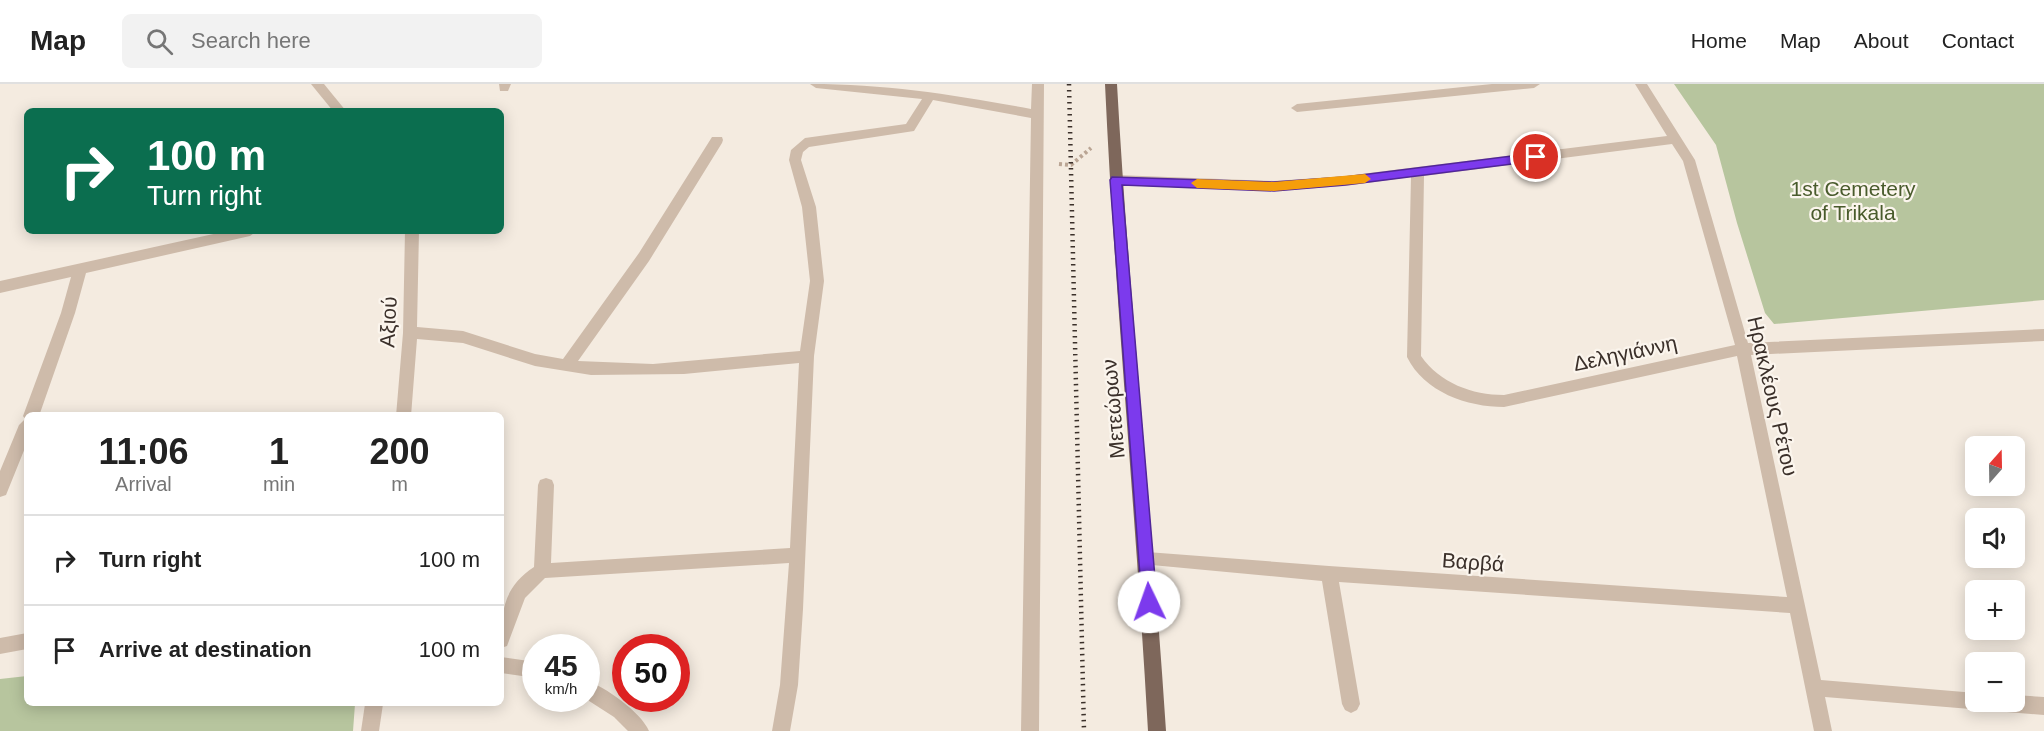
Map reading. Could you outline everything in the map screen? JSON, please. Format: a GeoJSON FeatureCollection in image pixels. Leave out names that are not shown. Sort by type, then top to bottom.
{"type":"FeatureCollection","features":[{"type":"Feature","properties":{"kind":"main road","name":"Μετεώρων"},"geometry":{"type":"LineString","coordinates":[[1111,84],[1116,180],[1147,559],[1157,731]]}},
{"type":"Feature","properties":{"kind":"street"},"geometry":{"type":"LineString","coordinates":[[317,84],[337,108]]}},
{"type":"Feature","properties":{"kind":"street"},"geometry":{"type":"LineString","coordinates":[[816,84],[930,95],[1039,115]]}},
{"type":"Feature","properties":{"kind":"street"},"geometry":{"type":"LineString","coordinates":[[1030,731],[1038,84]]}},
{"type":"Feature","properties":{"kind":"street"},"geometry":{"type":"LineString","coordinates":[[1297,108],[1534,84]]}},
{"type":"Feature","properties":{"kind":"street","name":"Ηρακλέους Ρέτου"},"geometry":{"type":"LineString","coordinates":[[1641,84],[1689,160],[1743,349],[1823,731]]}},
{"type":"Feature","properties":{"kind":"street"},"geometry":{"type":"LineString","coordinates":[[782,731],[789,685],[807,356],[817,281],[809,207],[795,160],[797,150],[805,143],[910,129],[930,95]]}},
{"type":"Feature","properties":{"kind":"street"},"geometry":{"type":"LineString","coordinates":[[566,366],[644,257],[717,140]]}},
{"type":"Feature","properties":{"kind":"street"},"geometry":{"type":"LineString","coordinates":[[1116,180],[1274,186],[1345,181],[1677,140]]}},
{"type":"Feature","properties":{"kind":"street","name":"Δεληγιάννη"},"geometry":{"type":"LineString","coordinates":[[1418,172],[1414,357],[1420,368],[1436,381],[1479,400],[1504,401],[1743,349],[2044,335]]}},
{"type":"Feature","properties":{"kind":"street"},"geometry":{"type":"LineString","coordinates":[[0,287],[237,234]]}},
{"type":"Feature","properties":{"kind":"street","name":"Αξιού"},"geometry":{"type":"LineString","coordinates":[[403,412],[410,333],[412,234]]}},
{"type":"Feature","properties":{"kind":"street"},"geometry":{"type":"LineString","coordinates":[[32,412],[68,313],[80,269]]}},
{"type":"Feature","properties":{"kind":"street"},"geometry":{"type":"LineString","coordinates":[[410,333],[456,336],[536,360],[566,366],[624,371],[671,369],[807,356]]}},
{"type":"Feature","properties":{"kind":"street"},"geometry":{"type":"LineString","coordinates":[[0,490],[24,432]]}},
{"type":"Feature","properties":{"kind":"street"},"geometry":{"type":"LineString","coordinates":[[542,571],[546,485]]}},
{"type":"Feature","properties":{"kind":"street"},"geometry":{"type":"LineString","coordinates":[[504,632],[519,590],[533,576],[542,571],[797,555]]}},
{"type":"Feature","properties":{"kind":"street","name":"Βαρβά"},"geometry":{"type":"LineString","coordinates":[[1147,559],[1329,574],[1797,606]]}},
{"type":"Feature","properties":{"kind":"street"},"geometry":{"type":"LineString","coordinates":[[1329,574],[1351,704]]}},
{"type":"Feature","properties":{"kind":"street"},"geometry":{"type":"LineString","coordinates":[[0,646],[24,642]]}},
{"type":"Feature","properties":{"kind":"street"},"geometry":{"type":"LineString","coordinates":[[504,665],[522,667]]}},
{"type":"Feature","properties":{"kind":"street"},"geometry":{"type":"LineString","coordinates":[[1814,688],[1965,701]]}},
{"type":"Feature","properties":{"kind":"street"},"geometry":{"type":"LineString","coordinates":[[600,697],[620,711],[640,731]]}},
{"type":"Feature","properties":{"kind":"street"},"geometry":{"type":"LineString","coordinates":[[2025,705],[2044,706]]}},
{"type":"Feature","properties":{"kind":"street"},"geometry":{"type":"LineString","coordinates":[[370,731],[374,706]]}},
{"type":"Feature","properties":{"kind":"path"},"geometry":{"type":"LineString","coordinates":[[1036,163],[1071,165],[1113,131]]}},
{"type":"Feature","properties":{"kind":"green space","name":"1st Cemetery of Trikala"},"geometry":{"type":"Polygon","coordinates":[[[1674,84],[2044,84],[2044,300],[1774,324],[1765,313],[1716,145],[1674,84]]]}},
{"type":"Feature","properties":{"kind":"green space"},"geometry":{"type":"Polygon","coordinates":[[[24,676],[24,706],[355,706],[353,731],[0,731],[0,679],[24,676]]]}},
{"type":"Feature","properties":{"kind":"railway"},"geometry":{"type":"LineString","coordinates":[[1069,84],[1084,731]]}},
{"type":"Feature","properties":{"kind":"slow traffic"},"geometry":{"type":"LineString","coordinates":[[1197,183],[1274,186],[1365,179]]}},
{"type":"Feature","properties":{"kind":"route"},"geometry":{"type":"LineString","coordinates":[[1149,602],[1116,180],[1274,186],[1345,181],[1536,157]]}}]}
